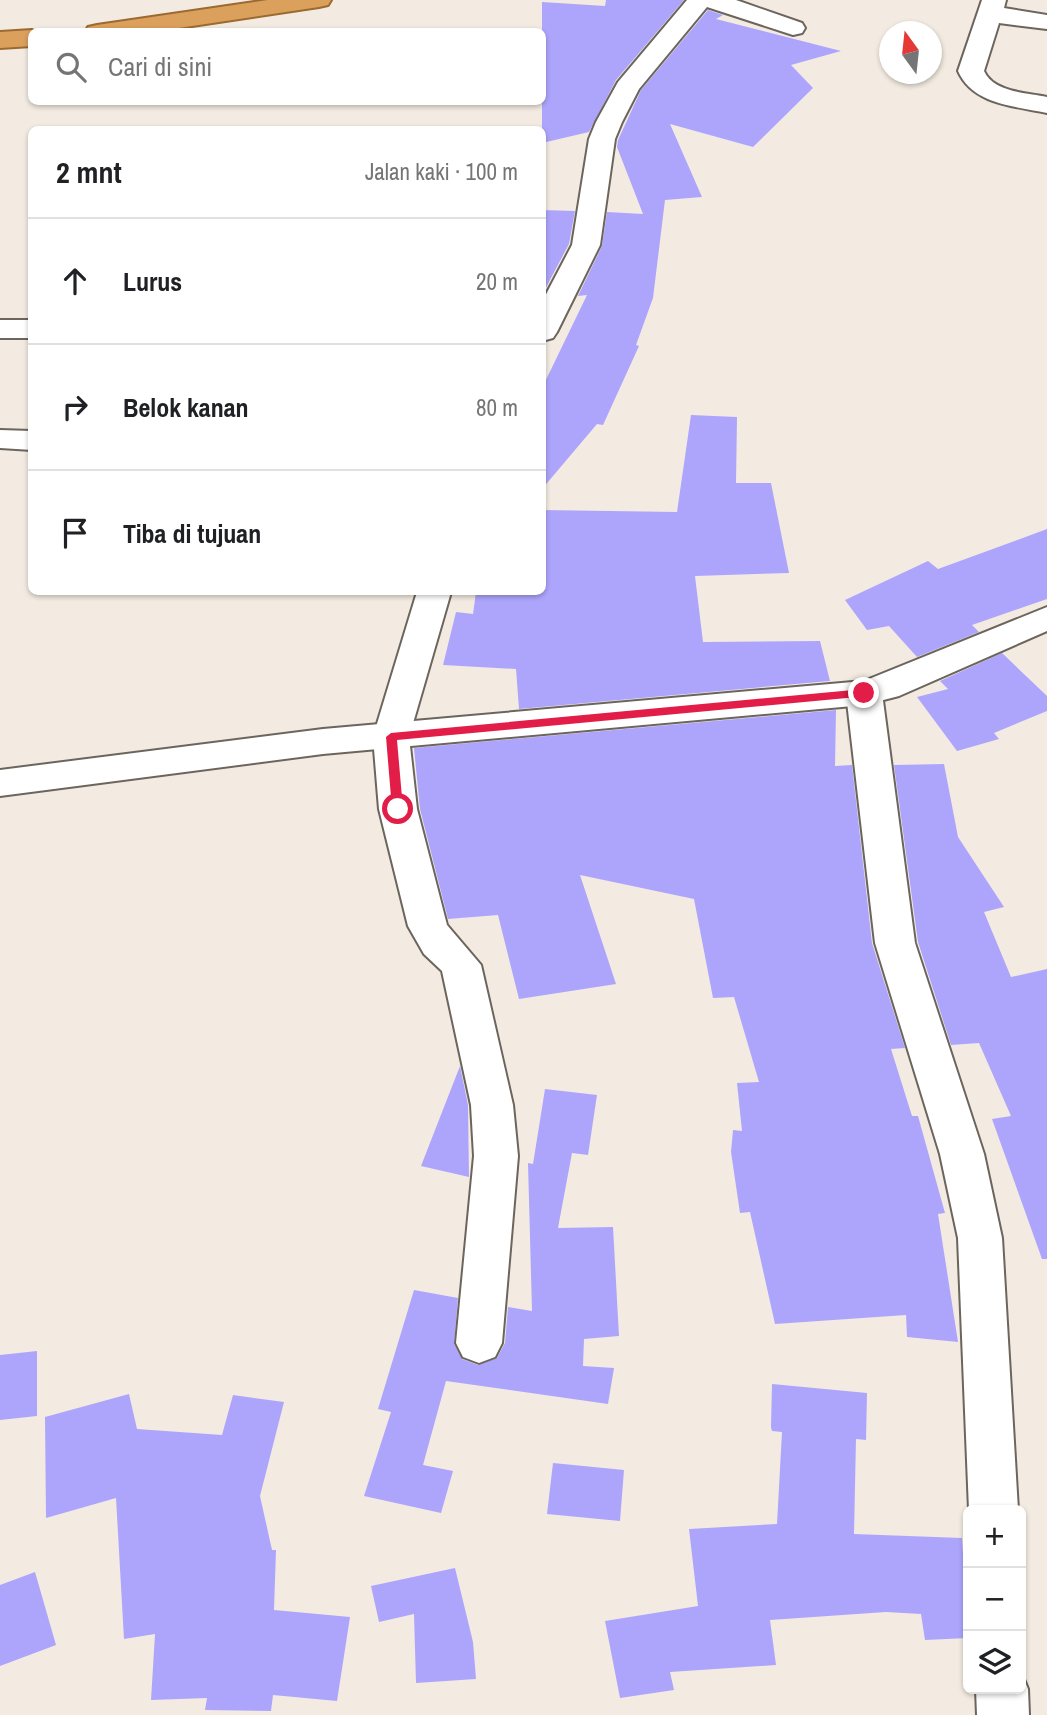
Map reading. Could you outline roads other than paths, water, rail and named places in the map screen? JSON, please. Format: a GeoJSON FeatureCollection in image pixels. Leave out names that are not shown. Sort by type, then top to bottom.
{"type":"FeatureCollection","features":[{"type":"Feature","properties":{"kind":"highway"},"geometry":{"type":"LineString","coordinates":[[125,28],[319,0]]}},
{"type":"Feature","properties":{"kind":"highway"},"geometry":{"type":"LineString","coordinates":[[0,40],[28,38]]}},
{"type":"Feature","properties":{"kind":"street"},"geometry":{"type":"LineString","coordinates":[[546,324],[586,245],[602,139],[609,122],[627,87],[700,0]]}},
{"type":"Feature","properties":{"kind":"street"},"geometry":{"type":"LineString","coordinates":[[712,0],[793,28]]}},
{"type":"Feature","properties":{"kind":"street"},"geometry":{"type":"LineString","coordinates":[[1047,22],[992,7],[971,71],[975,82],[1011,97],[1047,105]]}},
{"type":"Feature","properties":{"kind":"street"},"geometry":{"type":"LineString","coordinates":[[0,329],[28,329]]}},
{"type":"Feature","properties":{"kind":"street"},"geometry":{"type":"LineString","coordinates":[[0,439],[28,441]]}},
{"type":"Feature","properties":{"kind":"street"},"geometry":{"type":"LineString","coordinates":[[433,595],[391,737],[398,809],[428,926],[438,943],[461,965],[492,1105],[496,1156],[479,1343]]}},
{"type":"Feature","properties":{"kind":"street"},"geometry":{"type":"LineString","coordinates":[[0,783],[161,759],[864,693],[886,688],[1047,618]]}},
{"type":"Feature","properties":{"kind":"street"},"geometry":{"type":"LineString","coordinates":[[864,693],[885,883],[895,943],[962,1154],[980,1238],[994,1505]]}},
{"type":"Feature","properties":{"kind":"street"},"geometry":{"type":"LineString","coordinates":[[1002,1694],[1003,1715]]}}]}
